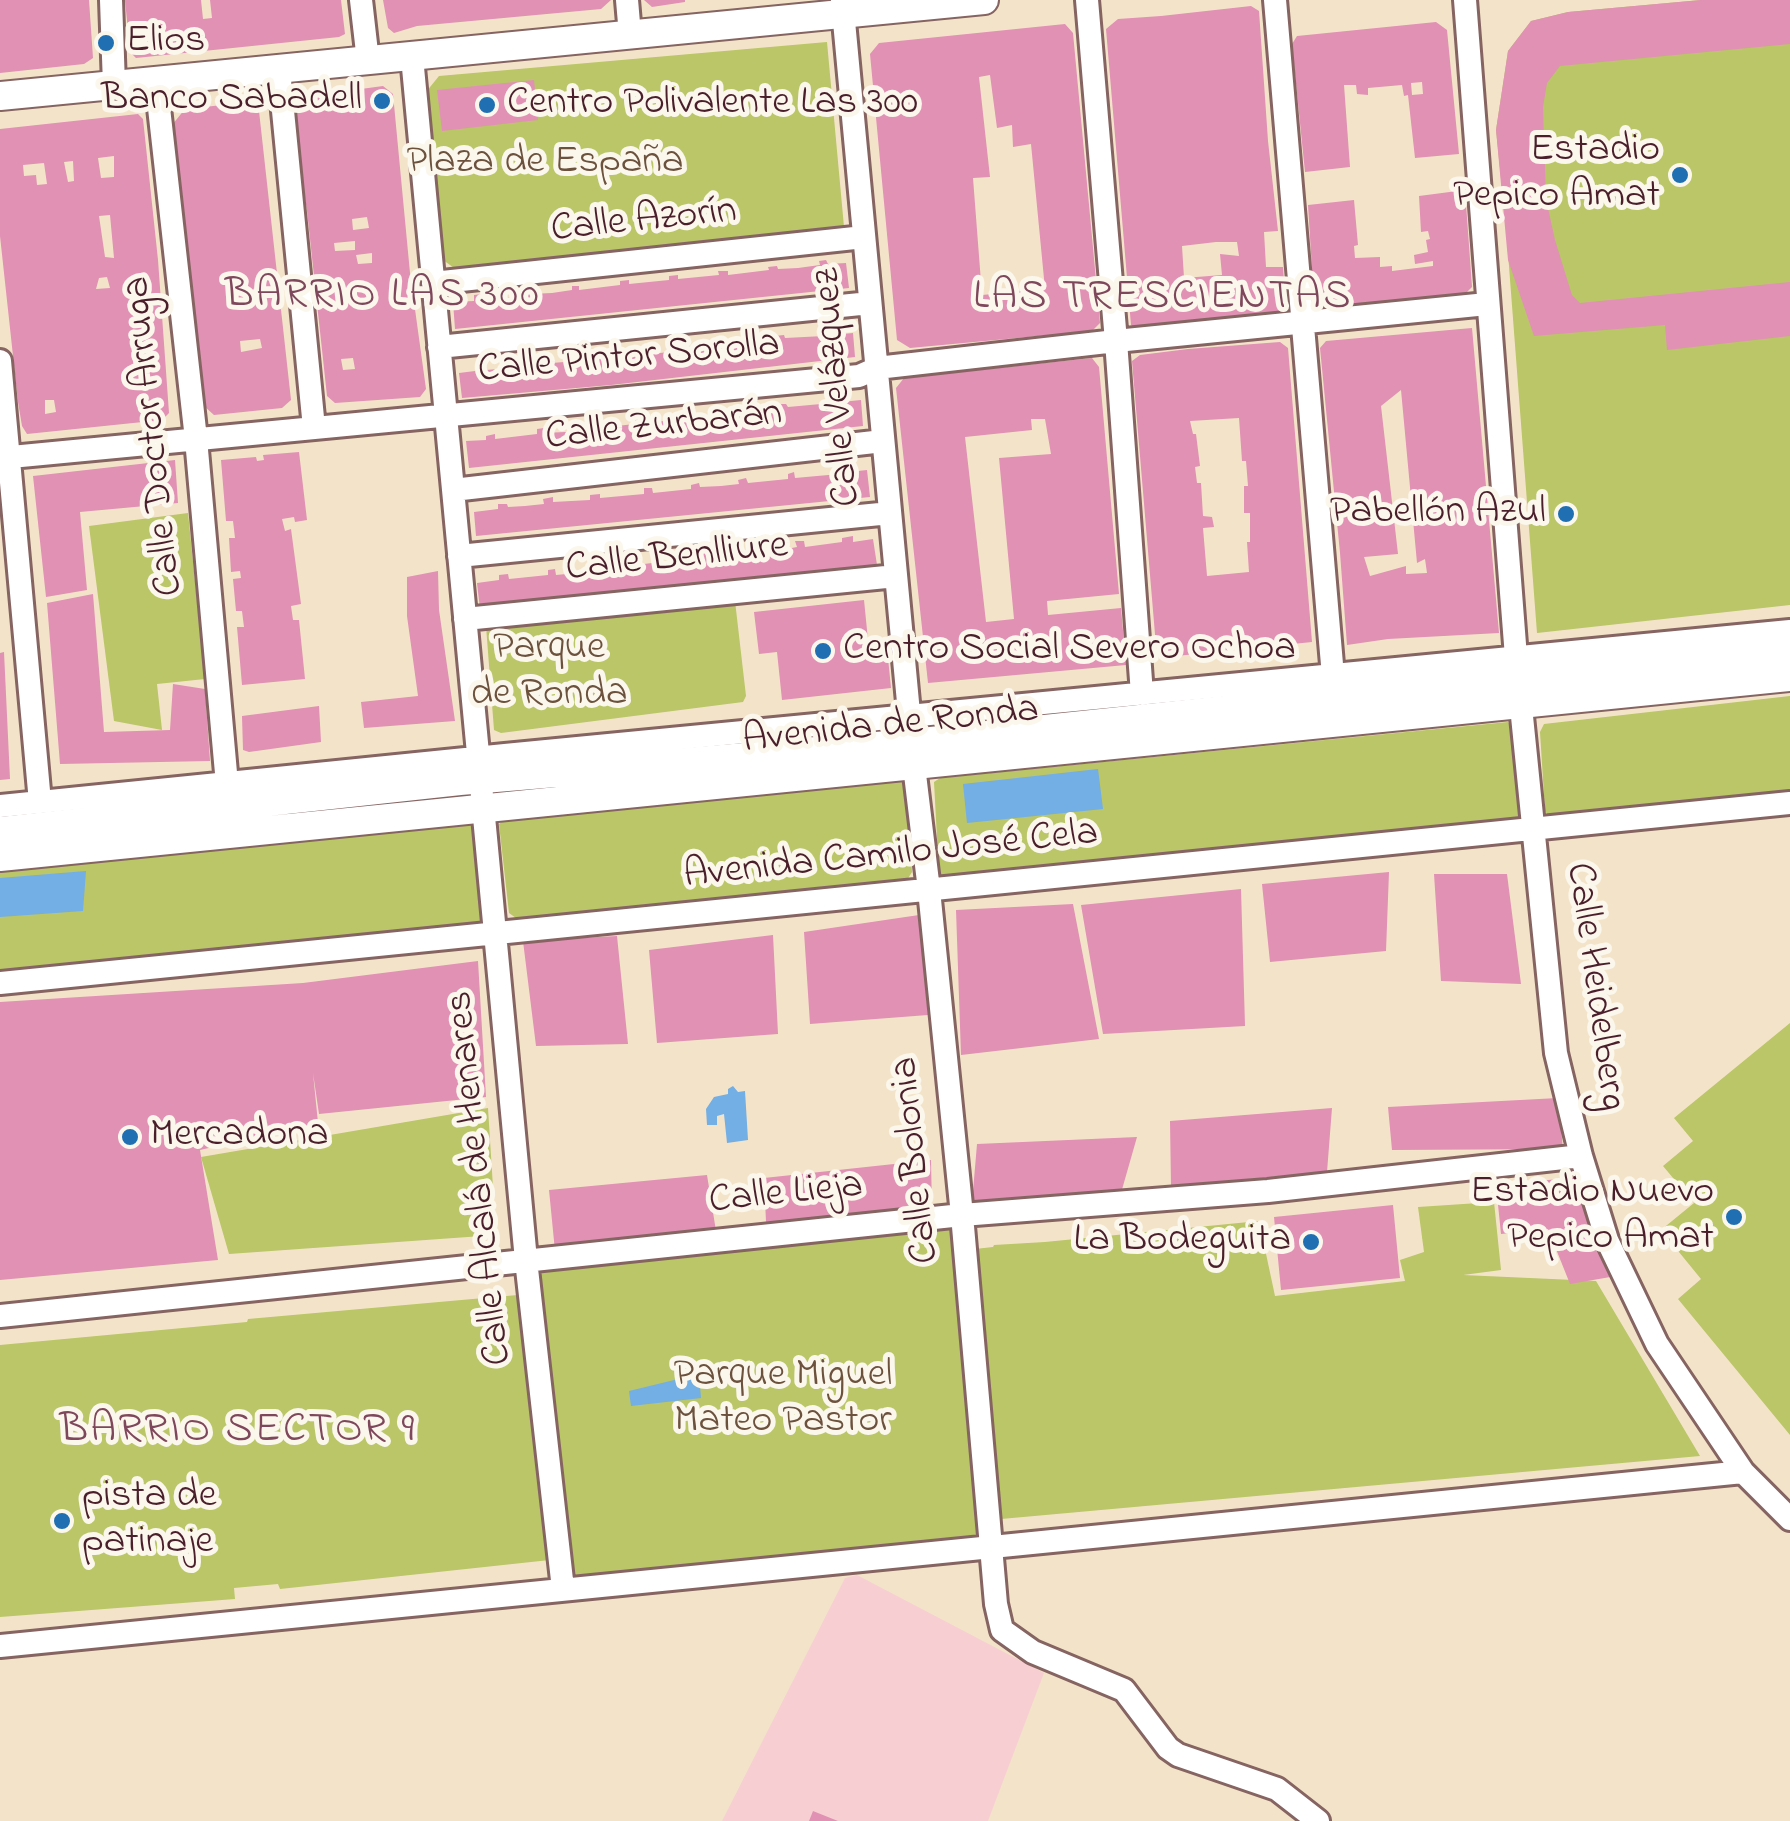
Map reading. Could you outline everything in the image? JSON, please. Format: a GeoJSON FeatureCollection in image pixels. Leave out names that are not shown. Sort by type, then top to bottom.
{"type":"FeatureCollection","features":[{"type":"Feature","properties":{"kind":"street"},"geometry":{"type":"LineString","coordinates":[[111,0],[114,85]]}},
{"type":"Feature","properties":{"kind":"street"},"geometry":{"type":"LineString","coordinates":[[361,0],[368,62]]}},
{"type":"Feature","properties":{"kind":"street"},"geometry":{"type":"LineString","coordinates":[[627,0],[630,35]]}},
{"type":"Feature","properties":{"kind":"street"},"geometry":{"type":"LineString","coordinates":[[0,96],[630,35],[843,7],[984,0]]}},
{"type":"Feature","properties":{"kind":"street"},"geometry":{"type":"LineString","coordinates":[[1088,0],[1142,694]]}},
{"type":"Feature","properties":{"kind":"street"},"geometry":{"type":"LineString","coordinates":[[1274,0],[1333,676]]}},
{"type":"Feature","properties":{"kind":"street","name":"Calle Heidelberg"},"geometry":{"type":"LineString","coordinates":[[1465,0],[1518,680],[1556,1053],[1607,1240],[1658,1344],[1743,1472],[1790,1519]]}},
{"type":"Feature","properties":{"kind":"street","name":"Calle Velázquez"},"geometry":{"type":"LineString","coordinates":[[843,7],[912,742]]}},
{"type":"Feature","properties":{"kind":"street","name":"Calle Alcalá de Henares"},"geometry":{"type":"LineString","coordinates":[[412,57],[526,1260],[563,1589]]}},
{"type":"Feature","properties":{"kind":"street"},"geometry":{"type":"LineString","coordinates":[[278,70],[314,428]]}},
{"type":"Feature","properties":{"kind":"street","name":"Calle Doctor Arruga"},"geometry":{"type":"LineString","coordinates":[[156,81],[196,439],[227,784]]}},
{"type":"Feature","properties":{"kind":"street","name":"Calle Azorín"},"geometry":{"type":"LineString","coordinates":[[433,283],[864,237]]}},
{"type":"Feature","properties":{"kind":"street"},"geometry":{"type":"LineString","coordinates":[[439,348],[870,303]]}},
{"type":"Feature","properties":{"kind":"street","name":"Calle Pintor Sorolla"},"geometry":{"type":"LineString","coordinates":[[5,457],[860,376],[877,368],[1487,304]]}},
{"type":"Feature","properties":{"kind":"street"},"geometry":{"type":"LineString","coordinates":[[0,361],[5,457],[40,802]]}},
{"type":"Feature","properties":{"kind":"street","name":"Calle Zurbarán"},"geometry":{"type":"LineString","coordinates":[[453,490],[883,442]]}},
{"type":"Feature","properties":{"kind":"street"},"geometry":{"type":"LineString","coordinates":[[459,556],[890,513]]}},
{"type":"Feature","properties":{"kind":"street","name":"Calle Benlliure"},"geometry":{"type":"LineString","coordinates":[[465,619],[896,576]]}},
{"type":"Feature","properties":{"kind":"street","name":"Avenida de Ronda"},"geometry":{"type":"LineString","coordinates":[[1518,680],[1790,631]]}},
{"type":"Feature","properties":{"kind":"street","name":"Avenida de Ronda"},"geometry":{"type":"LineString","coordinates":[[0,831],[1790,653]]}},
{"type":"Feature","properties":{"kind":"street","name":"Avenida de Ronda"},"geometry":{"type":"LineString","coordinates":[[912,742],[1142,694],[1333,676],[1518,680],[1790,676]]}},
{"type":"Feature","properties":{"kind":"street","name":"Calle Bolonia"},"geometry":{"type":"LineString","coordinates":[[912,742],[962,1216],[996,1604],[1002,1630],[1034,1652],[1124,1690],[1168,1748],[1178,1755],[1276,1790],[1318,1821]]}},
{"type":"Feature","properties":{"kind":"street","name":"Avenida de Ronda"},"geometry":{"type":"LineString","coordinates":[[0,806],[227,784],[481,782]]}},
{"type":"Feature","properties":{"kind":"street","name":"Avenida de Ronda"},"geometry":{"type":"LineString","coordinates":[[0,857],[481,782]]}},
{"type":"Feature","properties":{"kind":"street","name":"Avenida Camilo José Cela"},"geometry":{"type":"LineString","coordinates":[[0,983],[1790,804]]}},
{"type":"Feature","properties":{"kind":"street","name":"Calle Lieja"},"geometry":{"type":"LineString","coordinates":[[0,1316],[1581,1156]]}},
{"type":"Feature","properties":{"kind":"street"},"geometry":{"type":"LineString","coordinates":[[0,1646],[1743,1472]]}},
{"type":"Feature","properties":{"kind":"shaded area"},"geometry":{"type":"Polygon","coordinates":[[[857,1575],[1044,1673],[988,1821],[722,1821],[845,1578],[857,1575]]]}},
{"type":"Feature","properties":{"kind":"green space"},"geometry":{"type":"Polygon","coordinates":[[[1701,0],[1790,0],[1790,605],[1537,633],[1496,130],[1508,51],[1531,21],[1568,12],[1701,0]]]}},
{"type":"Feature","properties":{"kind":"green space","name":"Plaza de España"},"geometry":{"type":"Polygon","coordinates":[[[827,42],[844,227],[832,232],[457,270],[443,260],[426,92],[439,76],[827,42]]]}},
{"type":"Feature","properties":{"kind":"green space"},"geometry":{"type":"Polygon","coordinates":[[[188,513],[205,679],[157,684],[162,730],[114,721],[89,526],[188,513]]]}},
{"type":"Feature","properties":{"kind":"green space","name":"Parque de Ronda"},"geometry":{"type":"Polygon","coordinates":[[[735,601],[746,696],[743,702],[501,733],[494,730],[486,626],[735,601]]]}},
{"type":"Feature","properties":{"kind":"green space"},"geometry":{"type":"Polygon","coordinates":[[[1790,696],[1790,793],[1550,818],[1545,811],[1540,732],[1544,724],[1790,696]]]}},
{"type":"Feature","properties":{"kind":"green space"},"geometry":{"type":"Polygon","coordinates":[[[1508,722],[1514,728],[1519,817],[1516,822],[944,878],[939,875],[934,782],[940,778],[1508,722]]]}},
{"type":"Feature","properties":{"kind":"green space"},"geometry":{"type":"Polygon","coordinates":[[[901,778],[906,784],[912,872],[907,880],[516,918],[509,913],[499,824],[504,820],[901,778]]]}},
{"type":"Feature","properties":{"kind":"green space"},"geometry":{"type":"Polygon","coordinates":[[[469,821],[473,826],[483,917],[479,923],[0,970],[0,867],[469,821]]]}},
{"type":"Feature","properties":{"kind":"green space","name":"Estadio Nuevo Pepico Amat"},"geometry":{"type":"Polygon","coordinates":[[[1790,1023],[1790,1435],[1678,1299],[1701,1279],[1661,1230],[1694,1203],[1663,1166],[1693,1141],[1674,1118],[1790,1023]]]}},
{"type":"Feature","properties":{"kind":"green space"},"geometry":{"type":"Polygon","coordinates":[[[488,1108],[496,1235],[229,1254],[201,1157],[488,1108]]]}},
{"type":"Feature","properties":{"kind":"green space","name":"Parque Miguel Mateo Pastor"},"geometry":{"type":"Polygon","coordinates":[[[1494,1202],[1501,1270],[1463,1275],[1596,1281],[1700,1456],[990,1520],[992,1546],[563,1589],[559,1559],[280,1589],[278,1584],[234,1588],[235,1599],[0,1617],[0,1345],[529,1294],[526,1260],[962,1215],[966,1250],[1259,1221],[1275,1296],[1405,1281],[1400,1260],[1424,1252],[1418,1207],[1494,1202]]]}},
{"type":"Feature","properties":{"kind":"water"},"geometry":{"type":"Polygon","coordinates":[[[1098,769],[1103,809],[967,823],[963,784],[1098,769]]]}},
{"type":"Feature","properties":{"kind":"water"},"geometry":{"type":"Polygon","coordinates":[[[86,871],[83,911],[0,917],[0,878],[86,871]]]}},
{"type":"Feature","properties":{"kind":"water"},"geometry":{"type":"Polygon","coordinates":[[[733,1086],[738,1092],[745,1091],[748,1140],[727,1143],[724,1114],[717,1116],[717,1125],[707,1125],[706,1109],[714,1097],[728,1094],[733,1086]]]}},
{"type":"Feature","properties":{"kind":"water"},"geometry":{"type":"Polygon","coordinates":[[[699,1374],[701,1398],[631,1406],[629,1391],[699,1374]]]}},
{"type":"Feature","properties":{"kind":"building"},"geometry":{"type":"Polygon","coordinates":[[[0,0],[89,0],[93,58],[84,64],[0,73],[0,0]]]}},
{"type":"Feature","properties":{"kind":"building"},"geometry":{"type":"Polygon","coordinates":[[[125,0],[201,0],[203,19],[212,18],[210,0],[341,0],[345,34],[136,58],[130,52],[125,0]]]}},
{"type":"Feature","properties":{"kind":"building"},"geometry":{"type":"Polygon","coordinates":[[[383,0],[611,0],[601,9],[417,26],[394,33],[388,28],[383,0]]]}},
{"type":"Feature","properties":{"kind":"building"},"geometry":{"type":"Polygon","coordinates":[[[644,0],[685,0],[685,2],[652,7],[644,0]]]}},
{"type":"Feature","properties":{"kind":"building"},"geometry":{"type":"Polygon","coordinates":[[[1701,0],[1790,0],[1790,44],[1560,66],[1547,83],[1543,107],[1546,199],[1555,240],[1572,295],[1580,303],[1790,282],[1790,336],[1667,350],[1665,325],[1534,336],[1508,260],[1496,130],[1508,51],[1531,21],[1568,12],[1701,0]]]}},
{"type":"Feature","properties":{"kind":"building"},"geometry":{"type":"Polygon","coordinates":[[[1251,6],[1259,11],[1278,231],[1264,232],[1266,267],[1283,267],[1286,309],[1273,319],[1139,331],[1131,325],[1106,29],[1118,19],[1251,6]],[[1237,242],[1182,246],[1184,278],[1222,275],[1220,254],[1239,256],[1237,242]]]}},
{"type":"Feature","properties":{"kind":"building"},"geometry":{"type":"Polygon","coordinates":[[[1436,22],[1447,30],[1459,154],[1415,158],[1408,95],[1404,96],[1402,85],[1368,88],[1368,95],[1357,94],[1356,85],[1344,85],[1350,167],[1305,172],[1292,44],[1297,36],[1436,22]],[[1422,82],[1411,83],[1412,95],[1423,94],[1422,82]]]}},
{"type":"Feature","properties":{"kind":"building"},"geometry":{"type":"Polygon","coordinates":[[[1065,24],[1073,33],[1100,323],[1092,331],[910,348],[897,340],[870,54],[879,43],[1065,24]],[[990,75],[979,77],[990,177],[973,178],[982,295],[1045,289],[1031,144],[1013,147],[1012,125],[997,128],[990,75]]]}},
{"type":"Feature","properties":{"kind":"building","name":"Centro Polivalente Las 300"},"geometry":{"type":"Polygon","coordinates":[[[534,80],[538,120],[442,131],[437,90],[534,80]]]}},
{"type":"Feature","properties":{"kind":"building"},"geometry":{"type":"Polygon","coordinates":[[[383,86],[393,94],[410,273],[426,389],[420,397],[335,403],[327,396],[300,165],[295,105],[302,97],[383,86]],[[367,217],[352,219],[353,230],[369,228],[367,217]],[[355,241],[334,243],[335,251],[355,250],[355,241]],[[372,253],[356,255],[358,264],[372,263],[372,253]],[[353,358],[341,359],[343,370],[355,369],[353,358]]]}},
{"type":"Feature","properties":{"kind":"building"},"geometry":{"type":"Polygon","coordinates":[[[251,102],[259,111],[291,400],[282,408],[214,415],[204,406],[172,125],[185,109],[251,102]],[[260,339],[240,341],[241,352],[262,348],[260,339]]]}},
{"type":"Feature","properties":{"kind":"building"},"geometry":{"type":"Polygon","coordinates":[[[138,114],[143,119],[169,413],[162,420],[27,434],[22,426],[0,236],[0,129],[138,114]],[[114,156],[98,158],[101,178],[114,177],[114,156]],[[73,161],[64,162],[68,182],[74,181],[73,161]],[[44,163],[23,165],[24,176],[36,175],[37,185],[47,184],[44,163]],[[110,215],[99,216],[105,257],[114,258],[110,215]],[[107,277],[99,278],[96,289],[110,288],[107,277]],[[45,400],[45,414],[56,412],[54,400],[45,400]]]}},
{"type":"Feature","properties":{"kind":"building"},"geometry":{"type":"Polygon","coordinates":[[[1465,190],[1472,287],[1464,295],[1323,309],[1314,301],[1308,205],[1354,200],[1358,245],[1354,246],[1355,258],[1380,257],[1380,267],[1392,266],[1392,271],[1433,266],[1433,261],[1415,264],[1414,255],[1428,252],[1426,240],[1430,239],[1428,231],[1421,232],[1419,196],[1465,190]]]}},
{"type":"Feature","properties":{"kind":"building"},"geometry":{"type":"Polygon","coordinates":[[[826,260],[828,264],[846,263],[849,288],[455,329],[453,302],[474,301],[474,295],[482,294],[483,299],[503,298],[524,295],[523,291],[552,293],[572,290],[572,286],[579,286],[579,290],[620,285],[620,281],[629,280],[629,284],[669,280],[669,276],[678,275],[678,279],[719,275],[718,271],[728,271],[728,275],[777,266],[798,268],[820,265],[819,261],[826,260]]]}},
{"type":"Feature","properties":{"kind":"building"},"geometry":{"type":"Polygon","coordinates":[[[1472,328],[1499,633],[1347,645],[1320,348],[1326,341],[1472,328]],[[1401,390],[1381,406],[1398,554],[1364,557],[1370,576],[1406,566],[1406,574],[1427,573],[1425,559],[1417,563],[1401,390]]]}},
{"type":"Feature","properties":{"kind":"building"},"geometry":{"type":"Polygon","coordinates":[[[833,330],[833,335],[853,333],[855,357],[462,398],[459,373],[475,371],[476,366],[486,365],[486,370],[529,365],[529,360],[539,359],[539,364],[577,361],[576,356],[629,356],[629,351],[637,350],[637,355],[660,353],[677,351],[677,346],[685,345],[685,350],[784,335],[824,336],[824,331],[833,330]]]}},
{"type":"Feature","properties":{"kind":"building"},"geometry":{"type":"Polygon","coordinates":[[[1280,342],[1288,348],[1312,642],[1157,658],[1132,361],[1140,355],[1280,342]],[[1239,418],[1190,421],[1196,434],[1200,466],[1195,467],[1197,483],[1201,483],[1203,516],[1212,517],[1214,527],[1203,528],[1207,576],[1249,572],[1250,513],[1244,513],[1244,486],[1248,486],[1246,461],[1242,461],[1239,418]]]}},
{"type":"Feature","properties":{"kind":"building"},"geometry":{"type":"Polygon","coordinates":[[[1092,358],[1099,367],[1119,594],[1047,601],[1048,615],[1121,608],[1126,665],[928,683],[896,388],[904,378],[1092,358]],[[1031,419],[1032,430],[965,437],[986,622],[1014,619],[999,458],[1051,454],[1045,419],[1031,419]]]}},
{"type":"Feature","properties":{"kind":"building"},"geometry":{"type":"Polygon","coordinates":[[[841,397],[841,402],[861,400],[863,426],[469,468],[466,441],[486,440],[486,436],[495,434],[495,439],[537,434],[537,429],[544,428],[544,433],[565,432],[586,430],[585,425],[591,424],[592,429],[634,424],[634,420],[643,419],[644,423],[684,419],[683,414],[692,414],[693,418],[732,415],[732,410],[738,409],[739,413],[782,408],[781,404],[788,407],[832,403],[831,399],[841,397]]]}},
{"type":"Feature","properties":{"kind":"building"},"geometry":{"type":"Polygon","coordinates":[[[299,452],[307,520],[282,519],[285,531],[291,529],[301,604],[291,606],[293,620],[299,620],[305,679],[242,685],[237,627],[244,627],[242,611],[236,611],[233,579],[241,578],[240,571],[231,572],[229,538],[235,538],[233,521],[226,521],[221,460],[256,457],[257,461],[264,460],[263,455],[299,452]]]}},
{"type":"Feature","properties":{"kind":"building"},"geometry":{"type":"Polygon","coordinates":[[[175,460],[178,503],[80,512],[87,590],[46,597],[33,476],[175,460]]]}},
{"type":"Feature","properties":{"kind":"building"},"geometry":{"type":"Polygon","coordinates":[[[847,467],[849,472],[867,470],[870,497],[476,536],[474,512],[498,509],[498,504],[544,504],[543,499],[553,497],[553,502],[590,500],[590,495],[600,494],[600,498],[644,494],[644,488],[652,488],[653,493],[691,489],[691,485],[699,483],[700,487],[739,484],[738,480],[746,478],[748,483],[788,479],[788,474],[794,472],[795,478],[840,474],[839,469],[847,467]]]}},
{"type":"Feature","properties":{"kind":"building"},"geometry":{"type":"Polygon","coordinates":[[[853,536],[853,542],[873,539],[877,565],[480,609],[477,583],[499,580],[499,575],[508,574],[509,579],[548,575],[548,570],[555,569],[556,575],[597,571],[596,566],[604,565],[605,569],[652,563],[652,559],[660,557],[660,563],[699,558],[698,551],[708,550],[710,557],[747,554],[746,546],[756,545],[757,551],[776,551],[797,547],[795,541],[804,541],[805,547],[842,542],[842,538],[853,536]]]}},
{"type":"Feature","properties":{"kind":"building"},"geometry":{"type":"Polygon","coordinates":[[[438,571],[439,610],[455,721],[364,728],[361,702],[418,696],[407,616],[407,577],[438,571]]]}},
{"type":"Feature","properties":{"kind":"building"},"geometry":{"type":"Polygon","coordinates":[[[93,594],[104,732],[170,730],[173,684],[205,689],[210,761],[60,764],[47,603],[93,594]]]}},
{"type":"Feature","properties":{"kind":"building","name":"Centro Social Severo Ochoa"},"geometry":{"type":"Polygon","coordinates":[[[864,600],[869,650],[887,648],[891,688],[782,700],[777,652],[759,654],[754,612],[864,600]]]}},
{"type":"Feature","properties":{"kind":"building"},"geometry":{"type":"Polygon","coordinates":[[[4,652],[10,779],[0,780],[0,653],[4,652]]]}},
{"type":"Feature","properties":{"kind":"building"},"geometry":{"type":"Polygon","coordinates":[[[319,706],[321,742],[243,750],[242,716],[319,706]]]}},
{"type":"Feature","properties":{"kind":"building"},"geometry":{"type":"Polygon","coordinates":[[[1389,872],[1386,951],[1270,962],[1262,884],[1389,872]]]}},
{"type":"Feature","properties":{"kind":"building"},"geometry":{"type":"Polygon","coordinates":[[[1434,874],[1507,874],[1521,984],[1441,981],[1434,874]]]}},
{"type":"Feature","properties":{"kind":"building"},"geometry":{"type":"Polygon","coordinates":[[[1241,889],[1245,1026],[1103,1034],[1081,905],[1241,889]]]}},
{"type":"Feature","properties":{"kind":"building"},"geometry":{"type":"Polygon","coordinates":[[[1073,904],[1099,1039],[961,1055],[956,910],[1073,904]]]}},
{"type":"Feature","properties":{"kind":"building"},"geometry":{"type":"Polygon","coordinates":[[[919,915],[928,1015],[810,1024],[804,932],[919,915]]]}},
{"type":"Feature","properties":{"kind":"building"},"geometry":{"type":"Polygon","coordinates":[[[773,935],[778,1034],[657,1043],[649,950],[773,935]]]}},
{"type":"Feature","properties":{"kind":"building"},"geometry":{"type":"Polygon","coordinates":[[[617,936],[628,1044],[536,1046],[523,941],[617,936]]]}},
{"type":"Feature","properties":{"kind":"building","name":"Mercadona"},"geometry":{"type":"Polygon","coordinates":[[[478,961],[486,1097],[319,1114],[313,1073],[318,1123],[200,1150],[218,1260],[0,1280],[0,1002],[303,983],[478,961]]]}},
{"type":"Feature","properties":{"kind":"building"},"geometry":{"type":"Polygon","coordinates":[[[1558,1098],[1563,1149],[1392,1150],[1388,1107],[1558,1098]]]}},
{"type":"Feature","properties":{"kind":"building"},"geometry":{"type":"Polygon","coordinates":[[[1332,1108],[1327,1172],[1171,1186],[1170,1121],[1332,1108]]]}},
{"type":"Feature","properties":{"kind":"building"},"geometry":{"type":"Polygon","coordinates":[[[1137,1137],[1121,1193],[972,1203],[977,1144],[1137,1137]]]}},
{"type":"Feature","properties":{"kind":"building"},"geometry":{"type":"Polygon","coordinates":[[[931,1160],[932,1209],[766,1222],[764,1178],[931,1160]]]}},
{"type":"Feature","properties":{"kind":"building"},"geometry":{"type":"Polygon","coordinates":[[[707,1175],[716,1231],[555,1251],[549,1190],[707,1175]]]}},
{"type":"Feature","properties":{"kind":"building"},"geometry":{"type":"Polygon","coordinates":[[[1580,1177],[1616,1276],[1570,1284],[1548,1229],[1501,1234],[1496,1185],[1580,1177]]]}},
{"type":"Feature","properties":{"kind":"building"},"geometry":{"type":"Polygon","coordinates":[[[1393,1205],[1400,1278],[1281,1290],[1274,1217],[1393,1205]]]}},
{"type":"Feature","properties":{"kind":"building"},"geometry":{"type":"Polygon","coordinates":[[[813,1811],[838,1821],[809,1821],[813,1811]]]}},
{"type":"Feature","properties":{"kind":"place","name":"Elios"},"geometry":{"type":"Point","coordinates":[106,43]}},
{"type":"Feature","properties":{"kind":"place","name":"Banco Sabadell"},"geometry":{"type":"Point","coordinates":[382,101]}},
{"type":"Feature","properties":{"kind":"place","name":"Centro Polivalente Las 300"},"geometry":{"type":"Point","coordinates":[487,105]}},
{"type":"Feature","properties":{"kind":"place","name":"Estadio Pepico Amat"},"geometry":{"type":"Point","coordinates":[1680,175]}},
{"type":"Feature","properties":{"kind":"place","name":"Pabellón Azul"},"geometry":{"type":"Point","coordinates":[1566,514]}},
{"type":"Feature","properties":{"kind":"place","name":"Centro Social Severo Ochoa"},"geometry":{"type":"Point","coordinates":[823,651]}},
{"type":"Feature","properties":{"kind":"place","name":"Mercadona"},"geometry":{"type":"Point","coordinates":[130,1137]}},
{"type":"Feature","properties":{"kind":"place","name":"Estadio Nuevo Pepico Amat"},"geometry":{"type":"Point","coordinates":[1734,1217]}},
{"type":"Feature","properties":{"kind":"place","name":"La Bodeguita"},"geometry":{"type":"Point","coordinates":[1311,1242]}},
{"type":"Feature","properties":{"kind":"place","name":"pista de patinaje"},"geometry":{"type":"Point","coordinates":[62,1521]}},
{"type":"Feature","properties":{"kind":"district","name":"BARRIO LAS 300"},"geometry":{"type":"Point","coordinates":[383,298]}},
{"type":"Feature","properties":{"kind":"district","name":"LAS TRESCIENTAS"},"geometry":{"type":"Point","coordinates":[1163,300]}},
{"type":"Feature","properties":{"kind":"district","name":"BARRIO SECTOR 9"},"geometry":{"type":"Point","coordinates":[238,1433]}}]}
